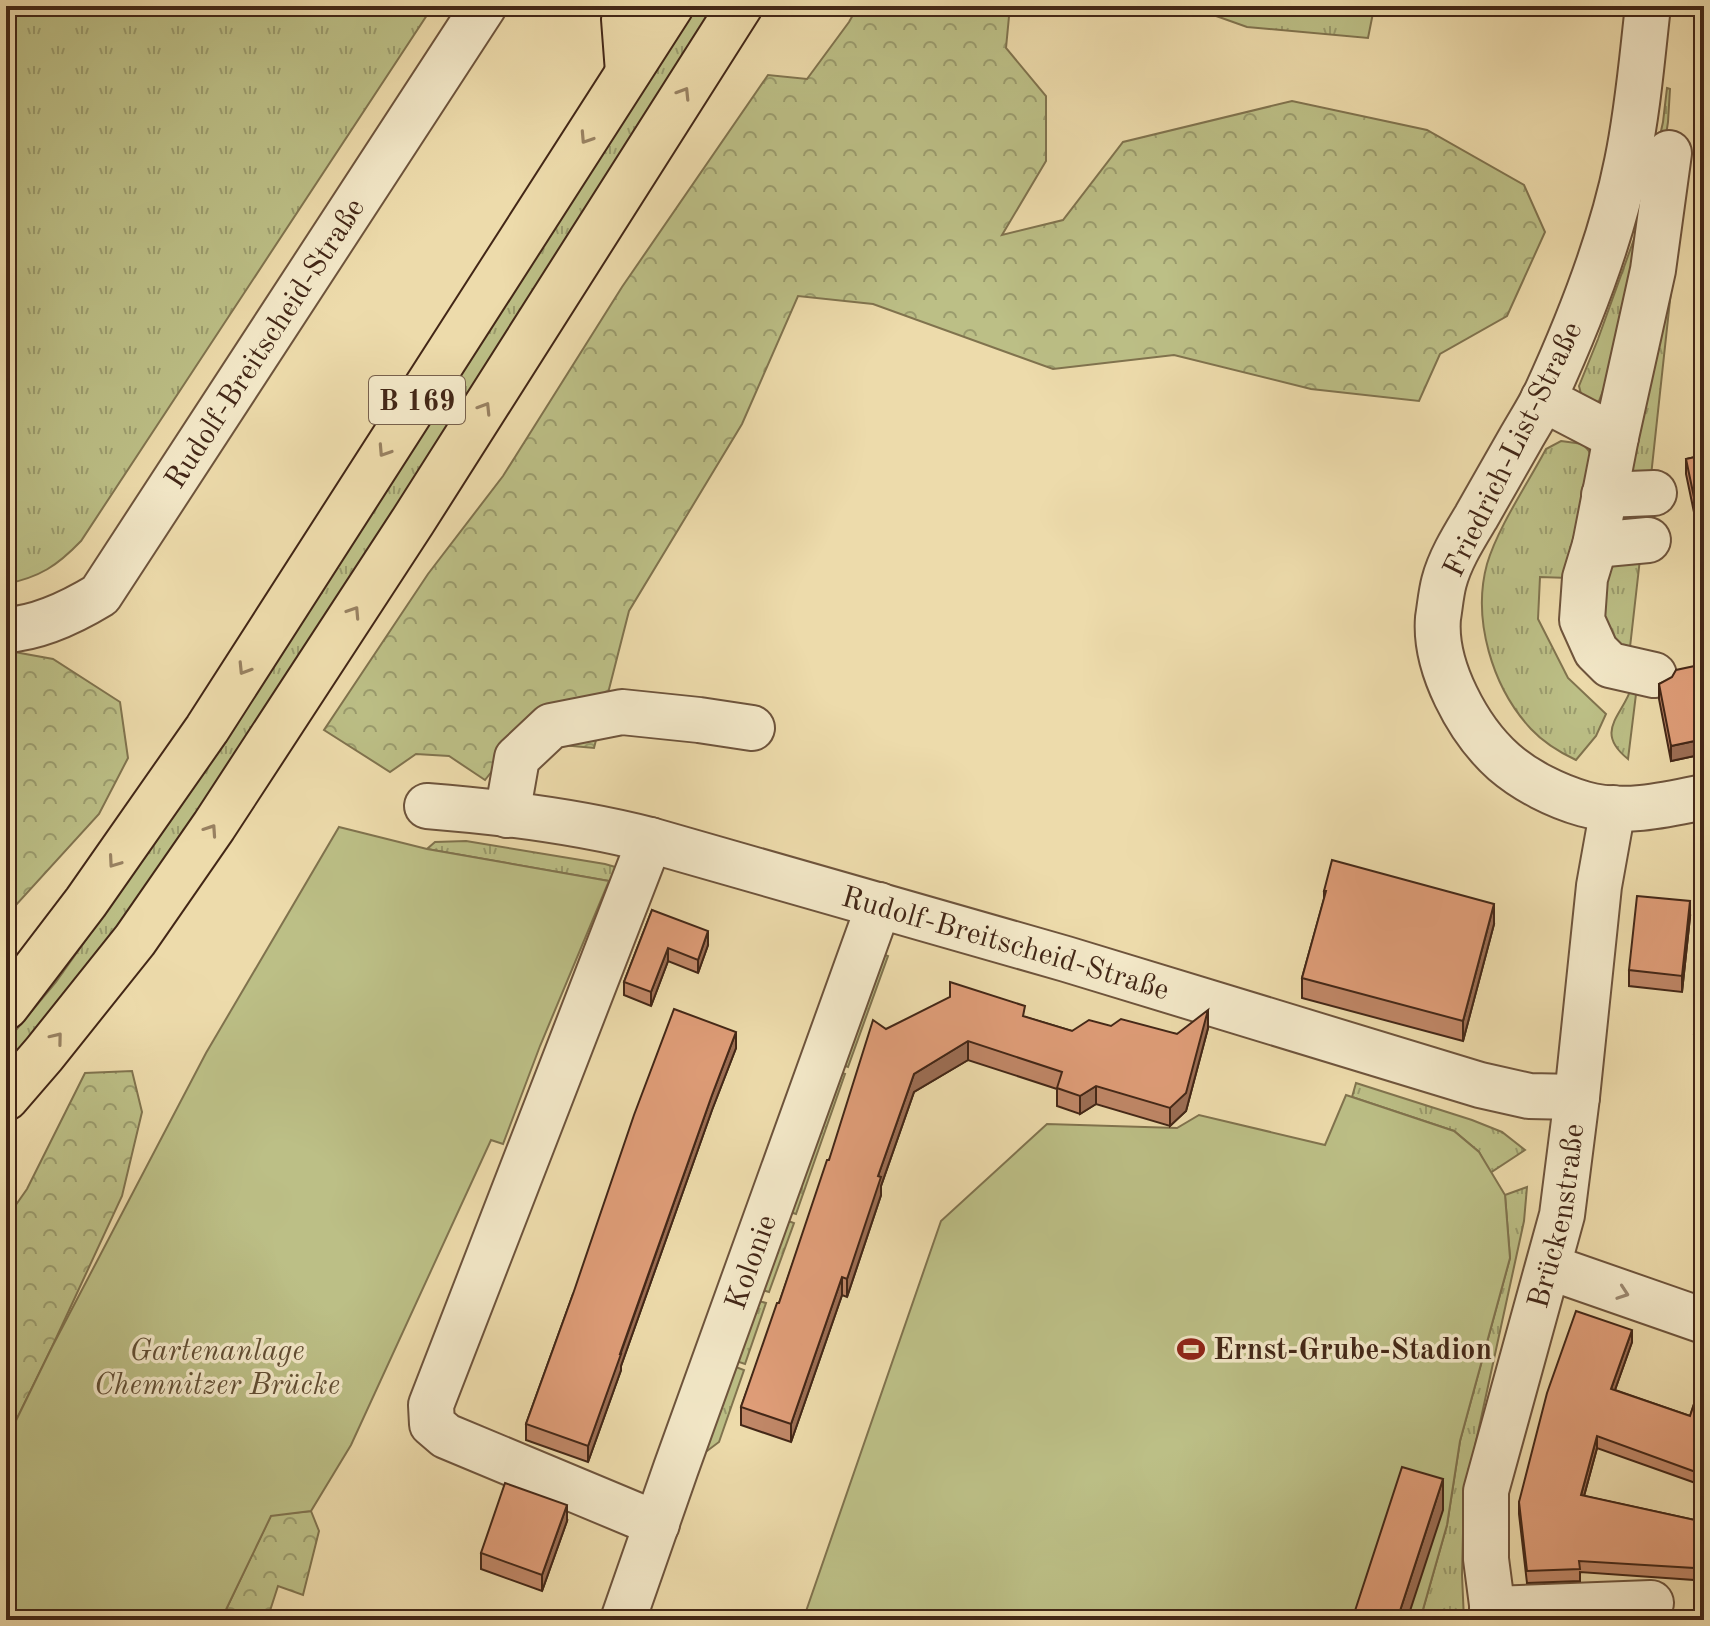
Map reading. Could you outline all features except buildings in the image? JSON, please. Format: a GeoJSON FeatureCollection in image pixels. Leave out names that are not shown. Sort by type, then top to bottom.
{"type":"FeatureCollection","features":[{"type":"Feature","properties":{"kind":"highway"},"geometry":{"type":"LineString","coordinates":[[628,72],[624,19],[630,6]]}},
{"type":"Feature","properties":{"kind":"highway","name":"B 169"},"geometry":{"type":"LineString","coordinates":[[6,1007],[86,902],[207,729],[671,6]]}},
{"type":"Feature","properties":{"kind":"highway","name":"B 169"},"geometry":{"type":"LineString","coordinates":[[6,1098],[135,940],[214,826],[413,521],[740,6]]}},
{"type":"Feature","properties":{"kind":"street","name":"Rudolf-Breitscheid-Straße"},"geometry":{"type":"LineString","coordinates":[[6,630],[39,624],[81,607],[100,595],[484,6]]}},
{"type":"Feature","properties":{"kind":"street","name":"Friedrich-List-Straße"},"geometry":{"type":"LineString","coordinates":[[1648,6],[1638,104],[1609,231],[1583,305],[1543,399],[1461,543],[1444,580],[1438,640],[1446,673],[1460,704],[1503,761],[1523,776],[1586,805],[1646,808],[1704,797]]}},
{"type":"Feature","properties":{"kind":"street"},"geometry":{"type":"LineString","coordinates":[[1654,675],[1610,665],[1596,651],[1582,620],[1585,578],[1595,545],[1616,437],[1664,272],[1669,153]]}},
{"type":"Feature","properties":{"kind":"street"},"geometry":{"type":"LineString","coordinates":[[1543,399],[1616,437]]}},
{"type":"Feature","properties":{"kind":"street"},"geometry":{"type":"LineString","coordinates":[[1604,495],[1654,493]]}},
{"type":"Feature","properties":{"kind":"street"},"geometry":{"type":"LineString","coordinates":[[1595,545],[1648,540]]}},
{"type":"Feature","properties":{"kind":"street"},"geometry":{"type":"LineString","coordinates":[[507,815],[517,758],[551,726],[622,712],[752,728]]}},
{"type":"Feature","properties":{"kind":"street","name":"Rudolf-Breitscheid-Straße"},"geometry":{"type":"LineString","coordinates":[[427,806],[601,827],[1066,959],[1480,1085],[1529,1096],[1577,1097]]}},
{"type":"Feature","properties":{"kind":"street","name":"Brückenstraße"},"geometry":{"type":"LineString","coordinates":[[1493,1614],[1486,1559],[1486,1491],[1562,1215],[1599,886],[1613,808]]}},
{"type":"Feature","properties":{"kind":"street"},"geometry":{"type":"LineString","coordinates":[[650,840],[431,1405],[432,1424],[446,1436],[657,1524]]}},
{"type":"Feature","properties":{"kind":"street","name":"Kolonie"},"geometry":{"type":"LineString","coordinates":[[623,1620],[879,905]]}},
{"type":"Feature","properties":{"kind":"street"},"geometry":{"type":"LineString","coordinates":[[1549,1267],[1704,1321]]}},
{"type":"Feature","properties":{"kind":"street"},"geometry":{"type":"LineString","coordinates":[[1493,1614],[1651,1603]]}},
{"type":"Feature","properties":{"kind":"green space"},"geometry":{"type":"Polygon","coordinates":[[[17,6],[433,6],[81,541],[47,569],[6,584],[6,29],[20,8],[17,6]]]}},
{"type":"Feature","properties":{"kind":"green space"},"geometry":{"type":"Polygon","coordinates":[[[692,6],[716,6],[196,823],[6,1068],[6,1042],[56,982],[245,711],[692,6]]]}},
{"type":"Feature","properties":{"kind":"green space"},"geometry":{"type":"Polygon","coordinates":[[[858,6],[1010,6],[1006,48],[1046,96],[1046,161],[1002,235],[1063,220],[1123,142],[1292,101],[1427,130],[1524,185],[1545,232],[1507,316],[1440,354],[1419,401],[1311,389],[1174,355],[1053,369],[873,304],[798,296],[742,424],[629,611],[594,748],[516,741],[485,780],[449,756],[416,754],[390,772],[324,730],[428,574],[503,476],[622,287],[768,75],[807,79],[858,6]]]}},
{"type":"Feature","properties":{"kind":"green space"},"geometry":{"type":"Polygon","coordinates":[[[1188,6],[1341,6],[1373,13],[1368,38],[1247,27],[1188,6]]]}},
{"type":"Feature","properties":{"kind":"green space"},"geometry":{"type":"Polygon","coordinates":[[[1667,88],[1670,89],[1668,122],[1653,223],[1618,352],[1599,401],[1592,405],[1581,394],[1579,386],[1642,217],[1663,122],[1667,88]]]}},
{"type":"Feature","properties":{"kind":"green space"},"geometry":{"type":"Polygon","coordinates":[[[1672,282],[1650,485],[1627,486],[1672,282]]]}},
{"type":"Feature","properties":{"kind":"green space"},"geometry":{"type":"Polygon","coordinates":[[[1561,441],[1583,444],[1592,459],[1569,578],[1540,577],[1538,619],[1568,678],[1606,714],[1596,736],[1576,760],[1536,734],[1517,712],[1496,673],[1484,629],[1482,607],[1487,564],[1498,535],[1546,449],[1561,441]]]}},
{"type":"Feature","properties":{"kind":"green space"},"geometry":{"type":"Polygon","coordinates":[[[1641,550],[1629,656],[1612,642],[1596,611],[1602,569],[1641,550]]]}},
{"type":"Feature","properties":{"kind":"green space"},"geometry":{"type":"Polygon","coordinates":[[[9,651],[53,659],[120,702],[128,758],[99,814],[6,916],[6,656],[9,651]]]}},
{"type":"Feature","properties":{"kind":"green space"},"geometry":{"type":"Polygon","coordinates":[[[1632,686],[1637,686],[1628,759],[1618,749],[1612,732],[1632,686]]]}},
{"type":"Feature","properties":{"kind":"green space","name":"Gartenanlage Chemnitzer Brücke"},"geometry":{"type":"Polygon","coordinates":[[[339,827],[427,849],[609,881],[503,1144],[491,1140],[351,1445],[311,1511],[271,1516],[221,1620],[6,1620],[6,1441],[206,1053],[339,827]]]}},
{"type":"Feature","properties":{"kind":"green space"},"geometry":{"type":"Polygon","coordinates":[[[466,841],[605,864],[619,868],[621,875],[609,881],[427,849],[435,842],[466,841]]]}},
{"type":"Feature","properties":{"kind":"green space"},"geometry":{"type":"Polygon","coordinates":[[[877,952],[888,956],[848,1067],[837,1063],[877,952]]]}},
{"type":"Feature","properties":{"kind":"green space"},"geometry":{"type":"Polygon","coordinates":[[[833,1070],[845,1074],[796,1214],[784,1210],[833,1070]]]}},
{"type":"Feature","properties":{"kind":"green space"},"geometry":{"type":"Polygon","coordinates":[[[132,1071],[142,1112],[122,1196],[6,1441],[6,1219],[27,1189],[85,1073],[132,1071]]]}},
{"type":"Feature","properties":{"kind":"green space"},"geometry":{"type":"Polygon","coordinates":[[[1356,1083],[1472,1120],[1502,1132],[1525,1150],[1490,1173],[1479,1152],[1454,1131],[1352,1097],[1356,1083]]]}},
{"type":"Feature","properties":{"kind":"green space","name":"Ernst-Grube-Stadion"},"geometry":{"type":"Polygon","coordinates":[[[1346,1095],[1454,1131],[1479,1152],[1505,1195],[1510,1258],[1460,1441],[1447,1525],[1420,1620],[803,1620],[941,1221],[1047,1124],[1177,1128],[1199,1115],[1325,1145],[1346,1095]]]}},
{"type":"Feature","properties":{"kind":"green space"},"geometry":{"type":"Polygon","coordinates":[[[1527,1187],[1524,1221],[1475,1446],[1463,1533],[1464,1620],[1420,1620],[1447,1525],[1460,1441],[1510,1258],[1505,1195],[1527,1187]]]}},
{"type":"Feature","properties":{"kind":"green space"},"geometry":{"type":"Polygon","coordinates":[[[780,1218],[794,1223],[769,1292],[756,1288],[780,1218]]]}},
{"type":"Feature","properties":{"kind":"green space"},"geometry":{"type":"Polygon","coordinates":[[[752,1299],[766,1303],[745,1364],[730,1359],[752,1299]]]}},
{"type":"Feature","properties":{"kind":"green space"},"geometry":{"type":"Polygon","coordinates":[[[728,1364],[744,1370],[719,1442],[703,1454],[728,1364]]]}},
{"type":"Feature","properties":{"kind":"green space"},"geometry":{"type":"Polygon","coordinates":[[[311,1511],[319,1531],[303,1595],[278,1586],[267,1620],[221,1620],[271,1515],[311,1511]]]}},
{"type":"Feature","properties":{"kind":"place","name":"Ernst-Grube-Stadion"},"geometry":{"type":"Point","coordinates":[1191,1349]}}]}
